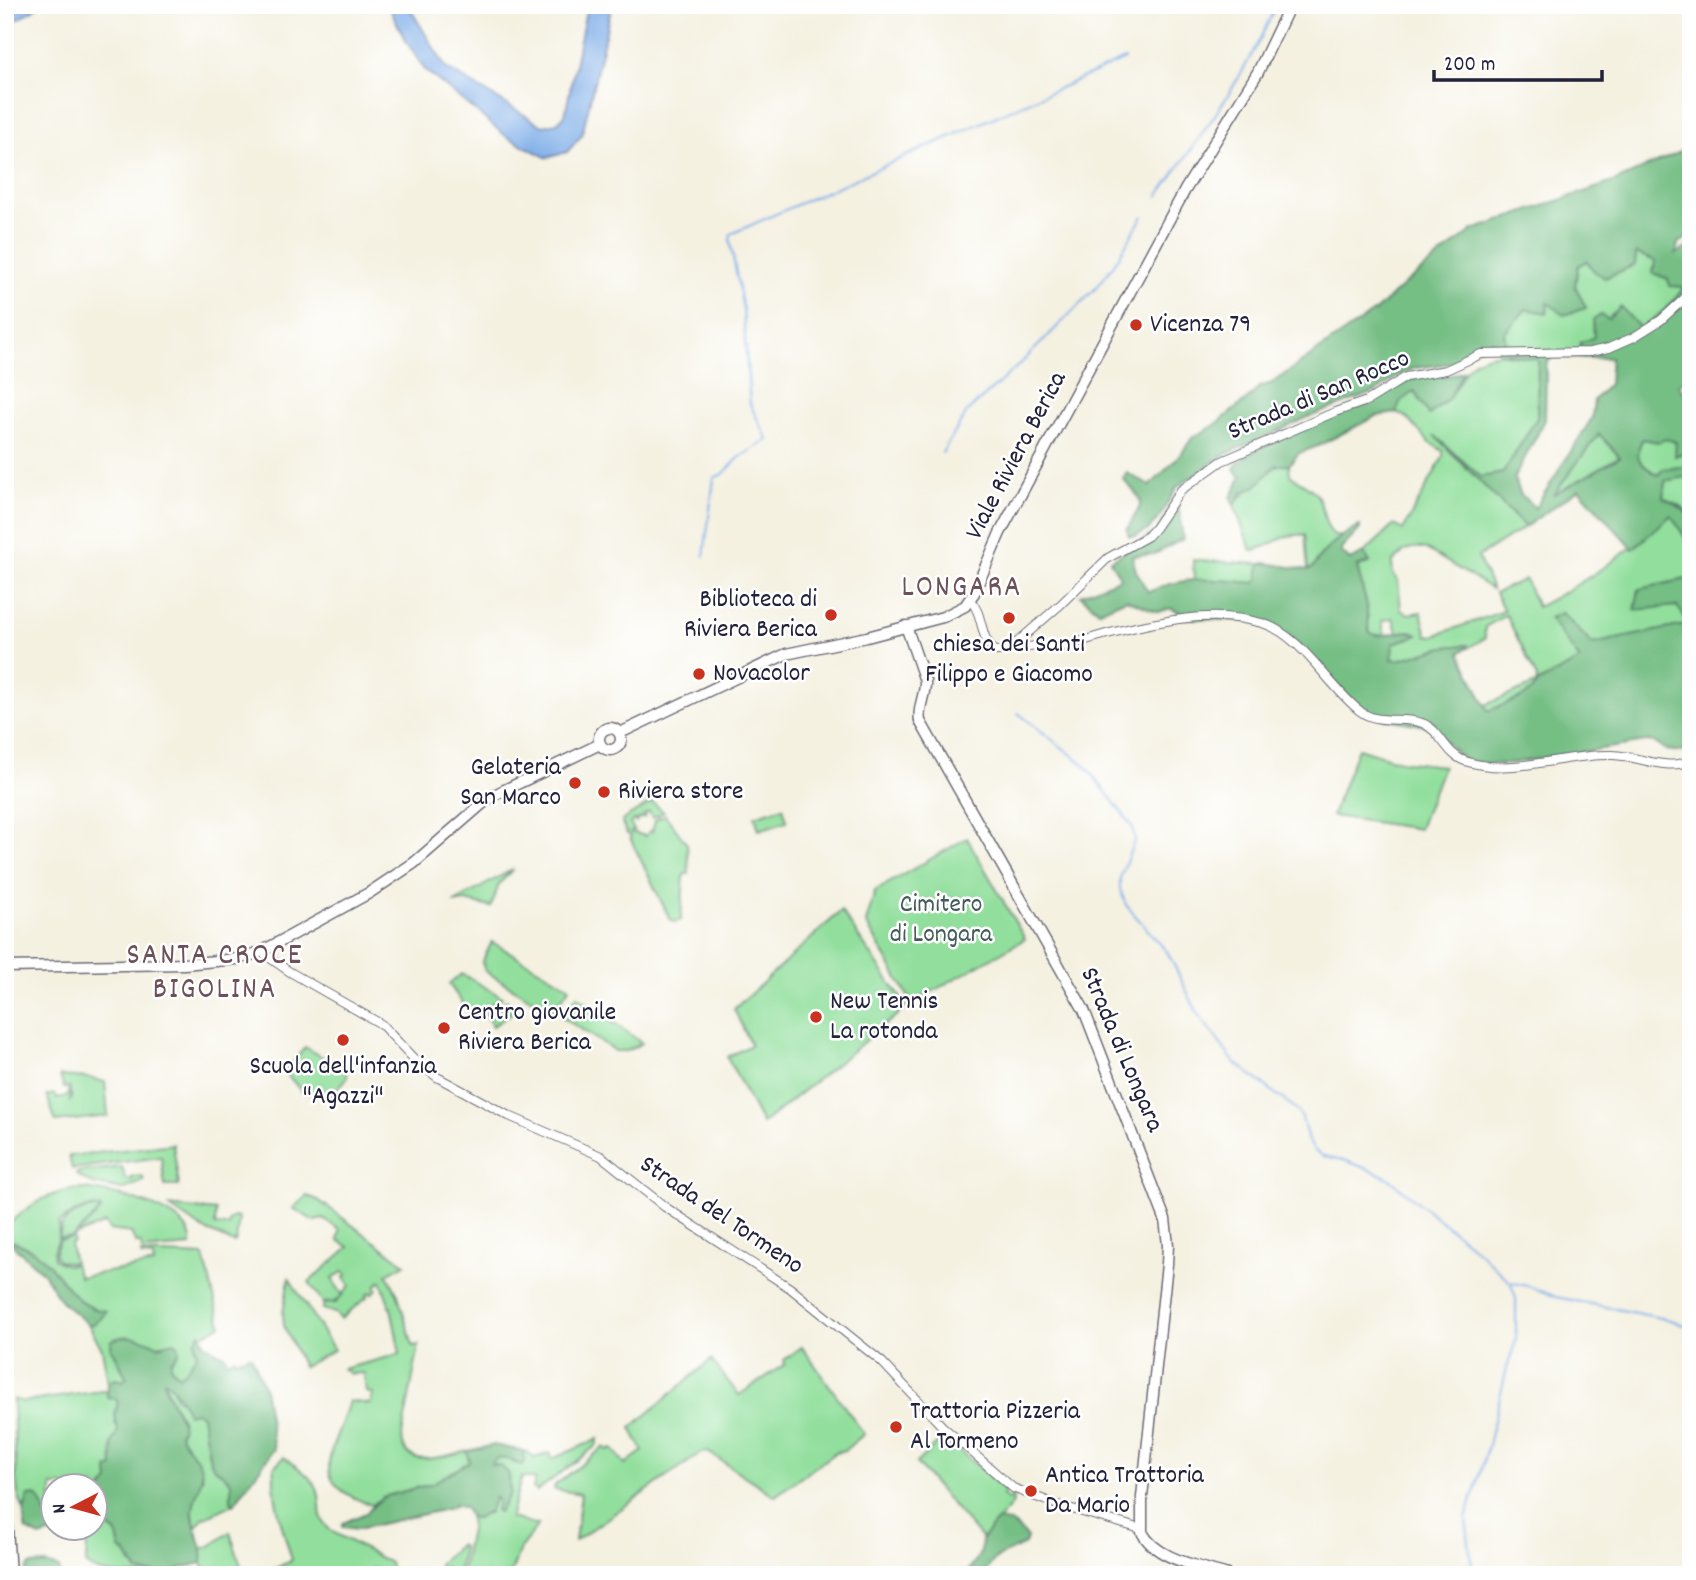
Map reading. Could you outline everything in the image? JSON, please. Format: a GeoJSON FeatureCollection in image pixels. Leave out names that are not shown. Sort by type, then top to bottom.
{"type":"FeatureCollection","features":[{"type":"Feature","properties":{"kind":"highway"},"geometry":{"type":"LineString","coordinates":[[5,1511],[9,1575]]}},
{"type":"Feature","properties":{"kind":"main road","name":"Viale Riviera Berica"},"geometry":{"type":"LineString","coordinates":[[971,600],[996,541],[1189,182],[1258,72],[1290,5]]}},
{"type":"Feature","properties":{"kind":"main road"},"geometry":{"type":"LineString","coordinates":[[5,967],[184,964],[237,959],[261,952],[369,892],[414,863],[490,797],[600,744],[608,750],[615,750],[622,741],[620,733],[786,654],[852,641],[943,617],[971,600]]}},
{"type":"Feature","properties":{"kind":"main road","name":"Strada di Longara"},"geometry":{"type":"LineString","coordinates":[[906,626],[925,681],[926,690],[920,721],[1084,1010],[1165,1219],[1167,1264],[1141,1529]]}},
{"type":"Feature","properties":{"kind":"main road"},"geometry":{"type":"LineString","coordinates":[[1141,1529],[1147,1540],[1176,1559],[1227,1575]]}},
{"type":"Feature","properties":{"kind":"street","name":"Strada di San Rocco"},"geometry":{"type":"LineString","coordinates":[[1012,646],[1060,606],[1108,558],[1148,536],[1181,490],[1222,461],[1367,401],[1406,377],[1446,370],[1480,354],[1580,353],[1609,348],[1634,337],[1661,320],[1684,299],[1691,288]]}},
{"type":"Feature","properties":{"kind":"street"},"geometry":{"type":"LineString","coordinates":[[971,600],[991,649],[1000,652],[1012,646],[1021,649],[1038,646],[1053,648],[1125,629],[1180,619],[1209,616],[1265,624],[1294,643],[1362,713],[1379,718],[1419,722],[1430,728],[1457,758],[1485,766],[1613,755],[1660,765],[1691,761]]}},
{"type":"Feature","properties":{"kind":"street","name":"Strada del Tormeno"},"geometry":{"type":"LineString","coordinates":[[261,952],[290,972],[381,1024],[414,1059],[437,1077],[509,1115],[601,1156],[665,1207],[790,1288],[882,1362],[942,1426],[1013,1488],[1055,1504],[1141,1529]]}},
{"type":"Feature","properties":{"kind":"green space"},"geometry":{"type":"Polygon","coordinates":[[[1691,147],[1691,236],[1678,243],[1676,254],[1691,247],[1691,377],[1679,385],[1684,392],[1691,391],[1691,441],[1684,453],[1675,456],[1676,441],[1642,439],[1638,457],[1658,475],[1663,469],[1691,466],[1691,476],[1665,481],[1663,498],[1680,507],[1688,516],[1691,547],[1671,515],[1633,549],[1579,489],[1525,527],[1434,435],[1481,477],[1503,473],[1537,418],[1538,359],[1500,353],[1492,340],[1452,363],[1415,368],[1377,391],[1306,418],[1224,455],[1177,487],[1159,518],[1148,530],[1136,536],[1129,536],[1127,529],[1140,503],[1123,479],[1127,473],[1150,486],[1181,454],[1192,438],[1215,425],[1259,387],[1272,383],[1375,311],[1473,230],[1616,181],[1691,147]],[[1636,253],[1635,265],[1605,278],[1594,271],[1587,261],[1578,266],[1575,286],[1586,308],[1564,315],[1548,303],[1547,313],[1526,309],[1504,333],[1507,352],[1580,353],[1580,343],[1594,337],[1593,320],[1601,315],[1608,319],[1621,307],[1640,328],[1653,319],[1670,305],[1684,287],[1670,286],[1668,279],[1653,273],[1655,261],[1636,253]],[[1552,357],[1546,365],[1545,420],[1514,478],[1521,495],[1535,508],[1592,418],[1594,400],[1609,384],[1611,358],[1552,357]],[[1599,434],[1553,495],[1620,457],[1599,434]]]}},
{"type":"Feature","properties":{"kind":"green space"},"geometry":{"type":"Polygon","coordinates":[[[1636,253],[1656,261],[1654,273],[1685,286],[1671,305],[1650,322],[1640,328],[1594,337],[1580,353],[1507,352],[1504,333],[1526,309],[1548,302],[1564,315],[1586,308],[1575,286],[1578,266],[1587,261],[1594,271],[1635,262],[1636,253]]]}},
{"type":"Feature","properties":{"kind":"green space"},"geometry":{"type":"Polygon","coordinates":[[[1500,353],[1538,359],[1537,418],[1503,473],[1481,477],[1446,447],[1525,527],[1478,557],[1492,589],[1426,549],[1415,548],[1403,552],[1392,563],[1393,574],[1398,580],[1401,610],[1408,614],[1421,612],[1427,635],[1433,636],[1504,611],[1495,593],[1525,579],[1537,607],[1607,565],[1671,515],[1691,547],[1691,578],[1640,589],[1635,609],[1677,606],[1690,624],[1592,644],[1562,613],[1550,618],[1580,660],[1539,682],[1523,697],[1488,711],[1485,705],[1536,684],[1537,678],[1506,615],[1485,627],[1485,638],[1463,651],[1467,645],[1444,647],[1398,660],[1392,659],[1393,643],[1413,637],[1412,631],[1397,632],[1393,618],[1382,621],[1385,636],[1369,632],[1366,602],[1357,567],[1369,563],[1364,553],[1394,525],[1403,530],[1443,457],[1443,451],[1429,442],[1405,416],[1396,413],[1400,402],[1415,391],[1429,415],[1449,398],[1469,366],[1480,358],[1500,353]]]}},
{"type":"Feature","properties":{"kind":"green space"},"geometry":{"type":"Polygon","coordinates":[[[1463,371],[1449,398],[1429,415],[1414,391],[1400,402],[1396,413],[1376,416],[1299,453],[1289,465],[1276,465],[1256,486],[1242,493],[1234,505],[1231,498],[1241,477],[1234,469],[1254,451],[1367,403],[1413,378],[1434,374],[1446,377],[1463,371]]]}},
{"type":"Feature","properties":{"kind":"green space"},"geometry":{"type":"Polygon","coordinates":[[[1599,433],[1620,456],[1552,496],[1599,433]]]}},
{"type":"Feature","properties":{"kind":"green space"},"geometry":{"type":"Polygon","coordinates":[[[1642,439],[1676,441],[1675,455],[1684,453],[1691,441],[1691,466],[1663,469],[1659,475],[1636,457],[1642,439]]]}},
{"type":"Feature","properties":{"kind":"green space"},"geometry":{"type":"Polygon","coordinates":[[[1281,464],[1289,465],[1290,475],[1315,493],[1330,531],[1334,536],[1342,536],[1313,568],[1308,570],[1305,535],[1289,536],[1251,550],[1234,505],[1281,464]]]}},
{"type":"Feature","properties":{"kind":"green space"},"geometry":{"type":"Polygon","coordinates":[[[1691,476],[1691,520],[1683,507],[1663,498],[1665,481],[1691,476]]]}},
{"type":"Feature","properties":{"kind":"green space"},"geometry":{"type":"Polygon","coordinates":[[[1177,498],[1183,539],[1155,554],[1132,556],[1136,571],[1148,592],[1188,581],[1254,583],[1258,580],[1260,564],[1266,563],[1308,570],[1346,533],[1360,526],[1341,552],[1350,560],[1364,553],[1370,562],[1357,567],[1366,602],[1369,632],[1382,635],[1412,632],[1418,635],[1393,643],[1392,659],[1398,660],[1444,647],[1467,645],[1460,653],[1488,711],[1523,697],[1539,682],[1580,660],[1549,618],[1562,613],[1592,644],[1689,624],[1677,606],[1635,610],[1639,589],[1691,578],[1691,753],[1666,750],[1652,741],[1506,764],[1466,763],[1431,727],[1383,718],[1360,709],[1298,645],[1254,621],[1183,618],[1182,614],[1171,608],[1158,612],[1126,599],[1099,611],[1080,595],[1121,578],[1110,561],[1157,531],[1177,498]]]}},
{"type":"Feature","properties":{"kind":"green space"},"geometry":{"type":"Polygon","coordinates":[[[1193,560],[1260,564],[1258,580],[1254,583],[1194,580],[1193,560]]]}},
{"type":"Feature","properties":{"kind":"green space"},"geometry":{"type":"Polygon","coordinates":[[[1358,748],[1400,761],[1443,766],[1419,829],[1332,816],[1358,748]]]}},
{"type":"Feature","properties":{"kind":"green space"},"geometry":{"type":"Polygon","coordinates":[[[652,802],[664,812],[652,818],[649,812],[645,817],[630,823],[634,830],[631,832],[646,836],[649,831],[652,832],[655,820],[665,815],[687,844],[689,874],[684,874],[681,920],[675,922],[670,919],[631,836],[627,834],[622,823],[652,802]]]}},
{"type":"Feature","properties":{"kind":"green space"},"geometry":{"type":"Polygon","coordinates":[[[783,807],[787,821],[759,830],[755,816],[783,807]]]}},
{"type":"Feature","properties":{"kind":"green space","name":"Cimitero di Longara"},"geometry":{"type":"Polygon","coordinates":[[[967,838],[1025,939],[912,1003],[866,923],[875,891],[967,838]]]}},
{"type":"Feature","properties":{"kind":"green space"},"geometry":{"type":"Polygon","coordinates":[[[513,869],[499,884],[491,907],[465,901],[453,903],[513,869]]]}},
{"type":"Feature","properties":{"kind":"green space","name":"New Tennis La rotonda"},"geometry":{"type":"Polygon","coordinates":[[[841,911],[907,1007],[762,1124],[727,1057],[751,1045],[734,1009],[841,911]]]}},
{"type":"Feature","properties":{"kind":"green space"},"geometry":{"type":"Polygon","coordinates":[[[492,942],[570,987],[554,1010],[549,1010],[485,971],[482,962],[492,942]]]}},
{"type":"Feature","properties":{"kind":"green space"},"geometry":{"type":"Polygon","coordinates":[[[462,974],[502,997],[473,1018],[449,984],[462,974]]]}},
{"type":"Feature","properties":{"kind":"green space"},"geometry":{"type":"Polygon","coordinates":[[[577,996],[642,1043],[627,1051],[615,1051],[562,1017],[577,996]]]}},
{"type":"Feature","properties":{"kind":"green space"},"geometry":{"type":"Polygon","coordinates":[[[507,1000],[514,1011],[493,1026],[485,1015],[507,1000]]]}},
{"type":"Feature","properties":{"kind":"green space"},"geometry":{"type":"Polygon","coordinates":[[[305,1047],[347,1071],[347,1078],[331,1097],[302,1092],[285,1072],[305,1047]]]}},
{"type":"Feature","properties":{"kind":"green space"},"geometry":{"type":"Polygon","coordinates":[[[60,1076],[105,1082],[108,1116],[56,1122],[47,1096],[54,1094],[57,1099],[69,1095],[68,1089],[71,1096],[69,1102],[72,1098],[69,1087],[64,1088],[60,1076]]]}},
{"type":"Feature","properties":{"kind":"green space"},"geometry":{"type":"Polygon","coordinates":[[[173,1144],[179,1186],[165,1186],[161,1157],[72,1169],[69,1156],[173,1144]]]}},
{"type":"Feature","properties":{"kind":"green space"},"geometry":{"type":"Polygon","coordinates":[[[122,1167],[125,1178],[132,1180],[132,1177],[142,1176],[144,1181],[122,1190],[90,1183],[76,1174],[78,1172],[122,1167]]]}},
{"type":"Feature","properties":{"kind":"green space"},"geometry":{"type":"Polygon","coordinates":[[[85,1189],[132,1199],[167,1213],[189,1233],[191,1246],[142,1250],[141,1243],[136,1243],[131,1233],[109,1230],[105,1223],[74,1236],[101,1211],[100,1208],[94,1207],[83,1209],[59,1223],[58,1241],[53,1252],[54,1259],[59,1262],[74,1264],[79,1277],[154,1264],[153,1257],[141,1256],[141,1253],[204,1256],[221,1325],[203,1335],[200,1334],[195,1348],[197,1354],[179,1376],[171,1368],[171,1361],[176,1354],[166,1343],[158,1346],[148,1341],[115,1338],[118,1363],[128,1378],[123,1381],[115,1379],[108,1383],[102,1349],[89,1325],[96,1323],[106,1311],[85,1304],[40,1256],[5,1238],[5,1228],[22,1212],[41,1200],[62,1192],[85,1189]]]}},
{"type":"Feature","properties":{"kind":"green space"},"geometry":{"type":"Polygon","coordinates":[[[307,1196],[318,1200],[405,1264],[387,1274],[398,1295],[413,1346],[419,1345],[402,1435],[404,1447],[416,1458],[425,1459],[467,1451],[469,1462],[431,1484],[383,1497],[372,1505],[350,1496],[337,1486],[330,1475],[329,1463],[349,1401],[370,1404],[373,1394],[366,1392],[364,1373],[350,1374],[343,1369],[400,1354],[392,1312],[381,1281],[372,1294],[367,1294],[368,1296],[341,1319],[335,1313],[323,1309],[323,1304],[336,1303],[340,1297],[335,1302],[323,1303],[309,1282],[349,1247],[338,1240],[340,1230],[323,1219],[314,1221],[293,1208],[307,1196]],[[344,1271],[332,1279],[342,1294],[341,1297],[350,1285],[344,1277],[347,1275],[344,1271]]]}},
{"type":"Feature","properties":{"kind":"green space"},"geometry":{"type":"Polygon","coordinates":[[[168,1206],[216,1211],[215,1225],[228,1226],[229,1221],[239,1217],[236,1241],[234,1243],[203,1229],[168,1206]]]}},
{"type":"Feature","properties":{"kind":"green space"},"geometry":{"type":"Polygon","coordinates":[[[99,1209],[99,1212],[72,1237],[60,1238],[65,1221],[75,1214],[99,1209]]]}},
{"type":"Feature","properties":{"kind":"green space"},"geometry":{"type":"Polygon","coordinates":[[[5,1238],[40,1256],[77,1298],[95,1309],[106,1311],[103,1316],[89,1325],[61,1301],[43,1273],[5,1238]]]}},
{"type":"Feature","properties":{"kind":"green space"},"geometry":{"type":"Polygon","coordinates":[[[73,1238],[74,1242],[70,1244],[74,1263],[59,1261],[54,1254],[60,1240],[73,1238]]]}},
{"type":"Feature","properties":{"kind":"green space"},"geometry":{"type":"Polygon","coordinates":[[[289,1278],[334,1350],[303,1367],[284,1326],[283,1313],[289,1278]]]}},
{"type":"Feature","properties":{"kind":"green space"},"geometry":{"type":"Polygon","coordinates":[[[200,1333],[205,1344],[225,1356],[227,1361],[250,1355],[253,1359],[264,1387],[274,1449],[234,1504],[231,1501],[231,1482],[213,1466],[209,1456],[202,1415],[196,1412],[188,1414],[178,1396],[164,1380],[181,1423],[181,1437],[201,1468],[202,1474],[193,1509],[202,1550],[202,1563],[181,1568],[173,1575],[138,1572],[126,1553],[120,1549],[116,1532],[108,1527],[108,1469],[113,1467],[112,1443],[118,1431],[115,1414],[118,1402],[107,1397],[108,1383],[127,1378],[111,1349],[111,1341],[128,1337],[158,1346],[175,1342],[179,1346],[179,1352],[171,1361],[171,1367],[179,1376],[197,1354],[195,1341],[200,1333]]]}},
{"type":"Feature","properties":{"kind":"green space"},"geometry":{"type":"Polygon","coordinates":[[[802,1347],[864,1434],[845,1450],[836,1452],[775,1496],[708,1452],[701,1453],[575,1541],[581,1494],[554,1489],[555,1485],[604,1447],[607,1450],[612,1448],[625,1464],[643,1451],[631,1428],[711,1360],[739,1395],[785,1364],[784,1360],[802,1347]]]}},
{"type":"Feature","properties":{"kind":"green space"},"geometry":{"type":"Polygon","coordinates":[[[164,1379],[172,1386],[176,1397],[202,1415],[213,1466],[231,1482],[231,1501],[234,1504],[203,1518],[196,1527],[194,1502],[203,1477],[197,1460],[182,1440],[182,1419],[169,1397],[164,1379]]]}},
{"type":"Feature","properties":{"kind":"green space"},"geometry":{"type":"Polygon","coordinates":[[[102,1391],[107,1392],[108,1397],[114,1398],[118,1402],[115,1424],[119,1431],[113,1467],[108,1469],[109,1482],[108,1484],[108,1472],[38,1472],[38,1499],[23,1508],[18,1495],[16,1476],[13,1399],[23,1402],[102,1391]]]}},
{"type":"Feature","properties":{"kind":"green space"},"geometry":{"type":"Polygon","coordinates":[[[944,1437],[1006,1491],[1003,1495],[1008,1500],[1014,1496],[1012,1505],[982,1539],[916,1463],[944,1437]]]}},
{"type":"Feature","properties":{"kind":"green space"},"geometry":{"type":"Polygon","coordinates":[[[598,1439],[596,1446],[537,1491],[533,1488],[535,1479],[522,1477],[510,1518],[538,1525],[521,1547],[510,1575],[461,1575],[471,1525],[469,1516],[476,1519],[489,1512],[494,1496],[504,1504],[490,1465],[496,1458],[507,1459],[516,1464],[524,1462],[523,1451],[534,1458],[550,1453],[552,1459],[598,1439]]]}},
{"type":"Feature","properties":{"kind":"green space"},"geometry":{"type":"Polygon","coordinates":[[[494,1445],[523,1451],[524,1462],[522,1465],[497,1458],[491,1464],[501,1466],[509,1474],[510,1493],[499,1512],[496,1510],[498,1501],[495,1497],[489,1512],[476,1519],[469,1516],[465,1508],[455,1505],[358,1529],[342,1527],[343,1523],[366,1513],[383,1497],[431,1484],[469,1462],[467,1451],[494,1445]]]}},
{"type":"Feature","properties":{"kind":"green space"},"geometry":{"type":"Polygon","coordinates":[[[284,1457],[315,1484],[321,1515],[331,1531],[390,1563],[393,1575],[376,1575],[374,1568],[357,1575],[263,1575],[292,1560],[279,1514],[274,1479],[274,1467],[284,1457]]]}},
{"type":"Feature","properties":{"kind":"green space"},"geometry":{"type":"Polygon","coordinates":[[[36,1495],[38,1498],[38,1536],[26,1530],[24,1513],[28,1496],[36,1495]]]}},
{"type":"Feature","properties":{"kind":"green space"},"geometry":{"type":"Polygon","coordinates":[[[998,1520],[1018,1528],[1027,1538],[1025,1544],[996,1559],[985,1575],[966,1575],[981,1552],[982,1539],[998,1520]]]}},
{"type":"Feature","properties":{"kind":"green space"},"geometry":{"type":"Polygon","coordinates":[[[108,1527],[116,1532],[120,1549],[126,1553],[131,1564],[161,1575],[111,1574],[86,1564],[87,1542],[108,1542],[108,1527]]]}},
{"type":"Feature","properties":{"kind":"green space"},"geometry":{"type":"Polygon","coordinates":[[[230,1532],[244,1575],[207,1575],[202,1563],[202,1548],[209,1547],[230,1532]]]}},
{"type":"Feature","properties":{"kind":"green space"},"geometry":{"type":"Polygon","coordinates":[[[459,1545],[463,1547],[458,1575],[446,1575],[445,1567],[439,1573],[439,1564],[459,1545]]]}},
{"type":"Feature","properties":{"kind":"green space"},"geometry":{"type":"Polygon","coordinates":[[[45,1564],[59,1568],[61,1575],[27,1575],[26,1570],[30,1565],[45,1564]]]}},
{"type":"Feature","properties":{"kind":"water"},"geometry":{"type":"Polygon","coordinates":[[[5,5],[40,5],[19,19],[5,22],[5,5]]]}},
{"type":"Feature","properties":{"kind":"water"},"geometry":{"type":"Polygon","coordinates":[[[388,5],[408,5],[446,68],[543,126],[557,123],[565,115],[587,5],[612,5],[582,135],[567,152],[547,158],[507,137],[425,70],[406,41],[388,5]]]}},
{"type":"Feature","properties":{"kind":"waterway"},"geometry":{"type":"LineString","coordinates":[[1158,196],[1237,80],[1276,5]]}},
{"type":"Feature","properties":{"kind":"waterway"},"geometry":{"type":"LineString","coordinates":[[704,556],[714,478],[723,474],[740,457],[768,440],[750,404],[743,310],[731,234],[1125,59]]}},
{"type":"Feature","properties":{"kind":"waterway"},"geometry":{"type":"LineString","coordinates":[[942,453],[967,412],[1021,363],[1097,287],[1143,216]]}},
{"type":"Feature","properties":{"kind":"waterway"},"geometry":{"type":"LineString","coordinates":[[1018,713],[1085,765],[1132,826],[1135,839],[1120,878],[1120,889],[1126,905],[1168,953],[1198,1014],[1234,1062],[1296,1109],[1302,1118],[1308,1141],[1315,1151],[1387,1177],[1479,1252],[1510,1282],[1556,1297],[1671,1320],[1691,1328]]}},
{"type":"Feature","properties":{"kind":"waterway"},"geometry":{"type":"LineString","coordinates":[[1473,1575],[1466,1519],[1516,1340],[1516,1298],[1511,1284]]}},
{"type":"Feature","properties":{"kind":"place","name":"Vicenza 79"},"geometry":{"type":"Point","coordinates":[1136,325]}},
{"type":"Feature","properties":{"kind":"place","name":"Biblioteca di Riviera Berica"},"geometry":{"type":"Point","coordinates":[831,615]}},
{"type":"Feature","properties":{"kind":"place","name":"chiesa dei Santi Filippo e Giacomo"},"geometry":{"type":"Point","coordinates":[1009,618]}},
{"type":"Feature","properties":{"kind":"place","name":"Novacolor"},"geometry":{"type":"Point","coordinates":[699,674]}},
{"type":"Feature","properties":{"kind":"place","name":"Gelateria San Marco"},"geometry":{"type":"Point","coordinates":[575,783]}},
{"type":"Feature","properties":{"kind":"place","name":"Riviera store"},"geometry":{"type":"Point","coordinates":[604,792]}},
{"type":"Feature","properties":{"kind":"place","name":"New Tennis La rotonda"},"geometry":{"type":"Point","coordinates":[816,1017]}},
{"type":"Feature","properties":{"kind":"place","name":"Centro giovanile Riviera Berica"},"geometry":{"type":"Point","coordinates":[444,1028]}},
{"type":"Feature","properties":{"kind":"place","name":"Scuola dell'infanzia \"Agazzi\""},"geometry":{"type":"Point","coordinates":[343,1040]}},
{"type":"Feature","properties":{"kind":"place","name":"Trattoria Pizzeria Al Tormeno"},"geometry":{"type":"Point","coordinates":[896,1427]}},
{"type":"Feature","properties":{"kind":"place","name":"Antica Trattoria Da Mario"},"geometry":{"type":"Point","coordinates":[1031,1491]}},
{"type":"Feature","properties":{"kind":"district","name":"LONGARA"},"geometry":{"type":"Point","coordinates":[962,589]}},
{"type":"Feature","properties":{"kind":"district","name":"SANTA CROCE BIGOLINA"},"geometry":{"type":"Point","coordinates":[215,974]}}]}
